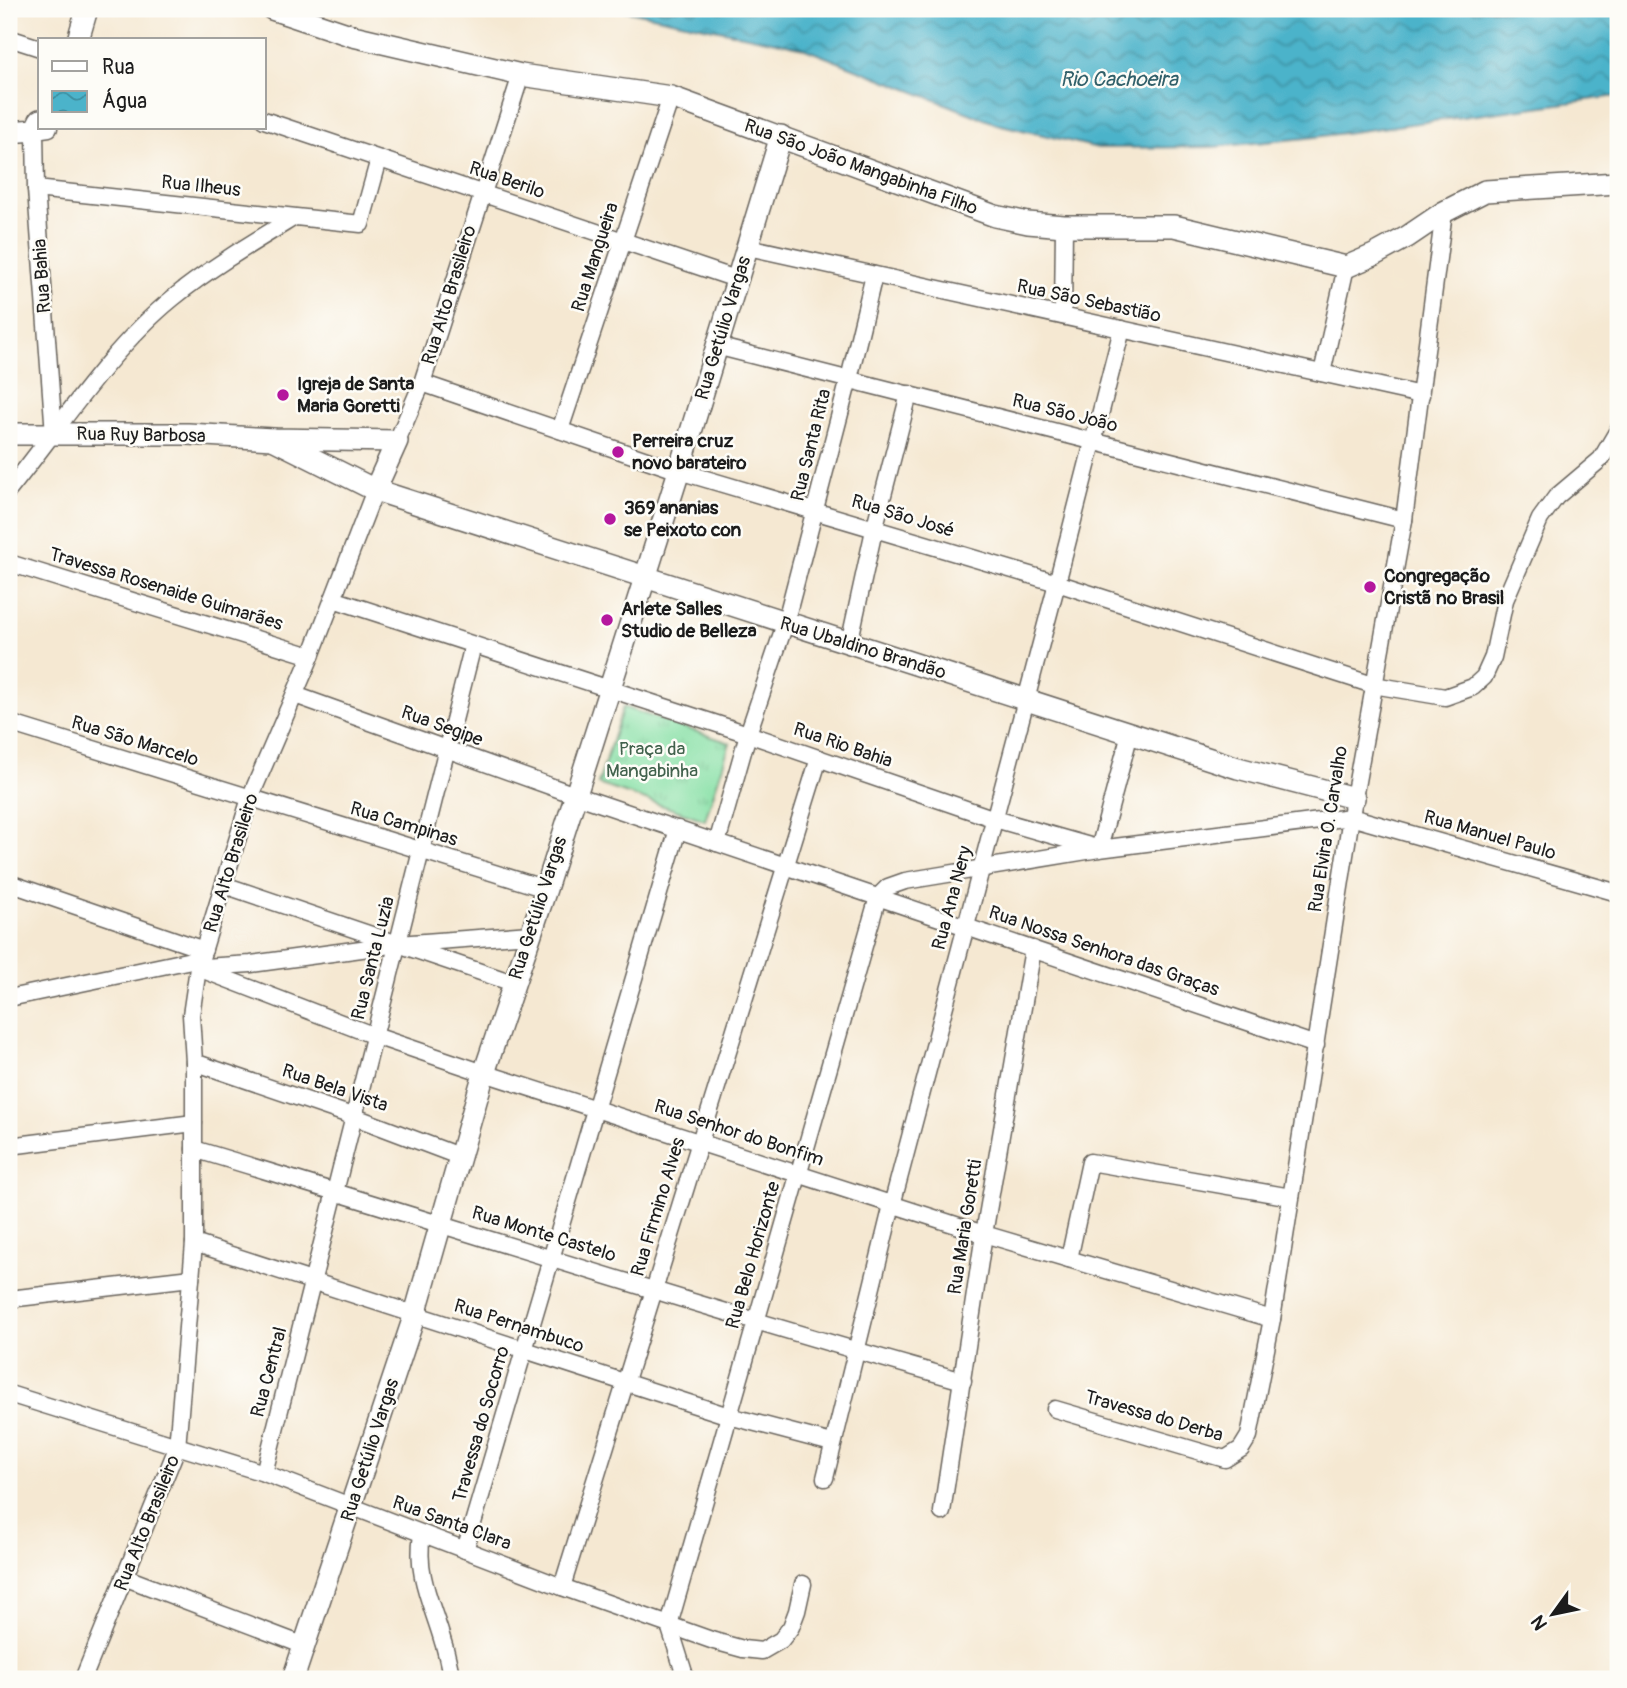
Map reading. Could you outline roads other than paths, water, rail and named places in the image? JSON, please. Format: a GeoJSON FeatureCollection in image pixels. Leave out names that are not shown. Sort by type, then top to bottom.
{"type":"FeatureCollection","features":[{"type":"Feature","properties":{"kind":"street"},"geometry":{"type":"LineString","coordinates":[[79,38],[87,9]]}},
{"type":"Feature","properties":{"kind":"street","name":"Rua São João Mangabinha Filho"},"geometry":{"type":"LineString","coordinates":[[272,9],[353,36],[521,75],[671,97],[995,216],[1028,223],[1064,226],[1174,226],[1346,267]]}},
{"type":"Feature","properties":{"kind":"street"},"geometry":{"type":"LineString","coordinates":[[9,38],[38,47]]}},
{"type":"Feature","properties":{"kind":"street","name":"Rua Alto Brasileiro"},"geometry":{"type":"LineString","coordinates":[[83,1679],[177,1448],[194,1243],[194,1062],[191,1015],[201,959],[250,798],[311,656],[375,490],[422,383],[521,75]]}},
{"type":"Feature","properties":{"kind":"street","name":"Rua Mangueira"},"geometry":{"type":"LineString","coordinates":[[559,430],[671,97]]}},
{"type":"Feature","properties":{"kind":"street","name":"Rua Berilo"},"geometry":{"type":"LineString","coordinates":[[266,121],[736,279]]}},
{"type":"Feature","properties":{"kind":"street"},"geometry":{"type":"LineString","coordinates":[[9,132],[38,127]]}},
{"type":"Feature","properties":{"kind":"street","name":"Rua Bahia"},"geometry":{"type":"LineString","coordinates":[[41,130],[36,189],[54,434]]}},
{"type":"Feature","properties":{"kind":"street","name":"Rua Getúlio Vargas"},"geometry":{"type":"LineString","coordinates":[[293,1679],[415,1314],[484,1073],[610,689],[781,136]]}},
{"type":"Feature","properties":{"kind":"street","name":"Rua Ilheus"},"geometry":{"type":"LineString","coordinates":[[36,189],[362,224],[379,159]]}},
{"type":"Feature","properties":{"kind":"street"},"geometry":{"type":"LineString","coordinates":[[1322,373],[1346,267],[1407,237],[1444,212],[1485,191],[1618,183]]}},
{"type":"Feature","properties":{"kind":"street","name":"Rua Elvira O. Carvalho"},"geometry":{"type":"LineString","coordinates":[[1241,1449],[1249,1436],[1272,1319],[1352,808],[1404,520],[1444,212]]}},
{"type":"Feature","properties":{"kind":"street"},"geometry":{"type":"LineString","coordinates":[[9,490],[102,372],[172,299],[232,255],[293,218]]}},
{"type":"Feature","properties":{"kind":"street"},"geometry":{"type":"LineString","coordinates":[[1063,316],[1064,226]]}},
{"type":"Feature","properties":{"kind":"street","name":"Rua São Sebastião"},"geometry":{"type":"LineString","coordinates":[[748,247],[1421,395]]}},
{"type":"Feature","properties":{"kind":"street","name":"Rua Santa Rita"},"geometry":{"type":"LineString","coordinates":[[717,843],[748,734],[785,624],[874,275]]}},
{"type":"Feature","properties":{"kind":"street","name":"Rua Ana Nery"},"geometry":{"type":"LineString","coordinates":[[825,1478],[892,1205],[1122,329]]}},
{"type":"Feature","properties":{"kind":"street","name":"Rua São João"},"geometry":{"type":"LineString","coordinates":[[716,346],[1404,520]]}},
{"type":"Feature","properties":{"kind":"street","name":"Rua São José"},"geometry":{"type":"LineString","coordinates":[[422,383],[679,471],[1057,583],[1374,685],[1445,698],[1473,687],[1484,677],[1493,657],[1504,600],[1540,519],[1556,497],[1601,459],[1618,430]]}},
{"type":"Feature","properties":{"kind":"street"},"geometry":{"type":"LineString","coordinates":[[849,644],[908,394]]}},
{"type":"Feature","properties":{"kind":"street","name":"Rua Ruy Barbosa"},"geometry":{"type":"LineString","coordinates":[[9,434],[188,434],[273,439],[397,441]]}},
{"type":"Feature","properties":{"kind":"street","name":"Rua Ruy Barbosa"},"geometry":{"type":"LineString","coordinates":[[273,439],[375,490]]}},
{"type":"Feature","properties":{"kind":"street"},"geometry":{"type":"LineString","coordinates":[[1601,459],[1618,458]]}},
{"type":"Feature","properties":{"kind":"street","name":"Rua Ubaldino Brandão"},"geometry":{"type":"LineString","coordinates":[[375,490],[1238,768],[1352,808]]}},
{"type":"Feature","properties":{"kind":"street","name":"Travessa Rosenaide Guimarães"},"geometry":{"type":"LineString","coordinates":[[9,563],[311,656]]}},
{"type":"Feature","properties":{"kind":"street","name":"Rua Rio Bahia"},"geometry":{"type":"LineString","coordinates":[[333,599],[748,734],[995,819],[1099,849],[1352,808]]}},
{"type":"Feature","properties":{"kind":"street","name":"Rua Santa Luzia"},"geometry":{"type":"LineString","coordinates":[[314,1281],[473,645]]}},
{"type":"Feature","properties":{"kind":"street","name":"Rua Segipe"},"geometry":{"type":"LineString","coordinates":[[295,695],[575,794]]}},
{"type":"Feature","properties":{"kind":"street","name":"Rua São Marcelo"},"geometry":{"type":"LineString","coordinates":[[9,723],[250,798]]}},
{"type":"Feature","properties":{"kind":"street"},"geometry":{"type":"LineString","coordinates":[[878,897],[888,887],[905,881],[1099,849],[1130,733]]}},
{"type":"Feature","properties":{"kind":"street","name":"Rua Firmino Alves"},"geometry":{"type":"LineString","coordinates":[[562,1587],[819,758]]}},
{"type":"Feature","properties":{"kind":"street","name":"Rua Nossa Senhora das Graças"},"geometry":{"type":"LineString","coordinates":[[575,794],[1316,1045]]}},
{"type":"Feature","properties":{"kind":"street","name":"Rua Campinas"},"geometry":{"type":"LineString","coordinates":[[250,798],[546,890]]}},
{"type":"Feature","properties":{"kind":"street","name":"Rua Manuel Paulo"},"geometry":{"type":"LineString","coordinates":[[1352,808],[1618,893]]}},
{"type":"Feature","properties":{"kind":"street","name":"Travessa do Socorro"},"geometry":{"type":"LineString","coordinates":[[465,1550],[678,829]]}},
{"type":"Feature","properties":{"kind":"street","name":"Rua Senhor do Bonfim"},"geometry":{"type":"LineString","coordinates":[[9,883],[201,959],[375,1036],[892,1205],[1272,1319]]}},
{"type":"Feature","properties":{"kind":"street"},"geometry":{"type":"LineString","coordinates":[[223,885],[513,983]]}},
{"type":"Feature","properties":{"kind":"street","name":"Rua Belo Horizonte"},"geometry":{"type":"LineString","coordinates":[[669,1625],[878,897]]}},
{"type":"Feature","properties":{"kind":"street"},"geometry":{"type":"LineString","coordinates":[[9,998],[201,959],[251,964],[398,944],[530,934]]}},
{"type":"Feature","properties":{"kind":"street","name":"Rua Maria Goretti"},"geometry":{"type":"LineString","coordinates":[[942,1512],[984,1234],[1033,949]]}},
{"type":"Feature","properties":{"kind":"street","name":"Rua Bela Vista"},"geometry":{"type":"LineString","coordinates":[[194,1062],[355,1117],[461,1157]]}},
{"type":"Feature","properties":{"kind":"street"},"geometry":{"type":"LineString","coordinates":[[9,1146],[194,1123]]}},
{"type":"Feature","properties":{"kind":"street","name":"Rua Monte Castelo"},"geometry":{"type":"LineString","coordinates":[[194,1149],[756,1321],[963,1381]]}},
{"type":"Feature","properties":{"kind":"street"},"geometry":{"type":"LineString","coordinates":[[1069,1259],[1090,1163],[1291,1197]]}},
{"type":"Feature","properties":{"kind":"street","name":"Rua Pernambuco"},"geometry":{"type":"LineString","coordinates":[[194,1243],[729,1416],[832,1443]]}},
{"type":"Feature","properties":{"kind":"street"},"geometry":{"type":"LineString","coordinates":[[9,1299],[191,1278]]}},
{"type":"Feature","properties":{"kind":"street","name":"Rua Central"},"geometry":{"type":"LineString","coordinates":[[264,1473],[314,1281]]}},
{"type":"Feature","properties":{"kind":"street","name":"Rua Santa Clara"},"geometry":{"type":"LineString","coordinates":[[9,1394],[264,1473],[562,1587],[714,1642],[743,1649],[762,1651],[781,1640],[791,1627],[803,1584]]}},
{"type":"Feature","properties":{"kind":"street","name":"Travessa do Derba"},"geometry":{"type":"LineString","coordinates":[[1055,1409],[1224,1458],[1241,1449]]}},
{"type":"Feature","properties":{"kind":"street"},"geometry":{"type":"LineString","coordinates":[[422,1535],[419,1551],[421,1572],[452,1679]]}},
{"type":"Feature","properties":{"kind":"street"},"geometry":{"type":"LineString","coordinates":[[124,1577],[304,1646]]}},
{"type":"Feature","properties":{"kind":"street"},"geometry":{"type":"LineString","coordinates":[[669,1625],[686,1679]]}},
{"type":"Feature","properties":{"kind":"water","name":"Rio Cachoeira"},"geometry":{"type":"Polygon","coordinates":[[[619,9],[1618,9],[1618,96],[1307,138],[1212,147],[1098,148],[997,124],[800,47],[619,9]]]}},
{"type":"Feature","properties":{"kind":"place","name":"Igreja de Santa Maria Goretti"},"geometry":{"type":"Point","coordinates":[283,395]}},
{"type":"Feature","properties":{"kind":"place","name":"Perreira cruz novo barateiro"},"geometry":{"type":"Point","coordinates":[618,452]}},
{"type":"Feature","properties":{"kind":"place","name":"369 ananias se Peixoto con"},"geometry":{"type":"Point","coordinates":[610,519]}},
{"type":"Feature","properties":{"kind":"place","name":"Congregação Cristã no Brasil"},"geometry":{"type":"Point","coordinates":[1370,587]}},
{"type":"Feature","properties":{"kind":"place","name":"Arlete Salles Studio de Belleza"},"geometry":{"type":"Point","coordinates":[607,620]}},
{"type":"Feature","properties":{"kind":"park label","name":"Praça da Mangabinha"},"geometry":{"type":"Point","coordinates":[652,760]}}]}
